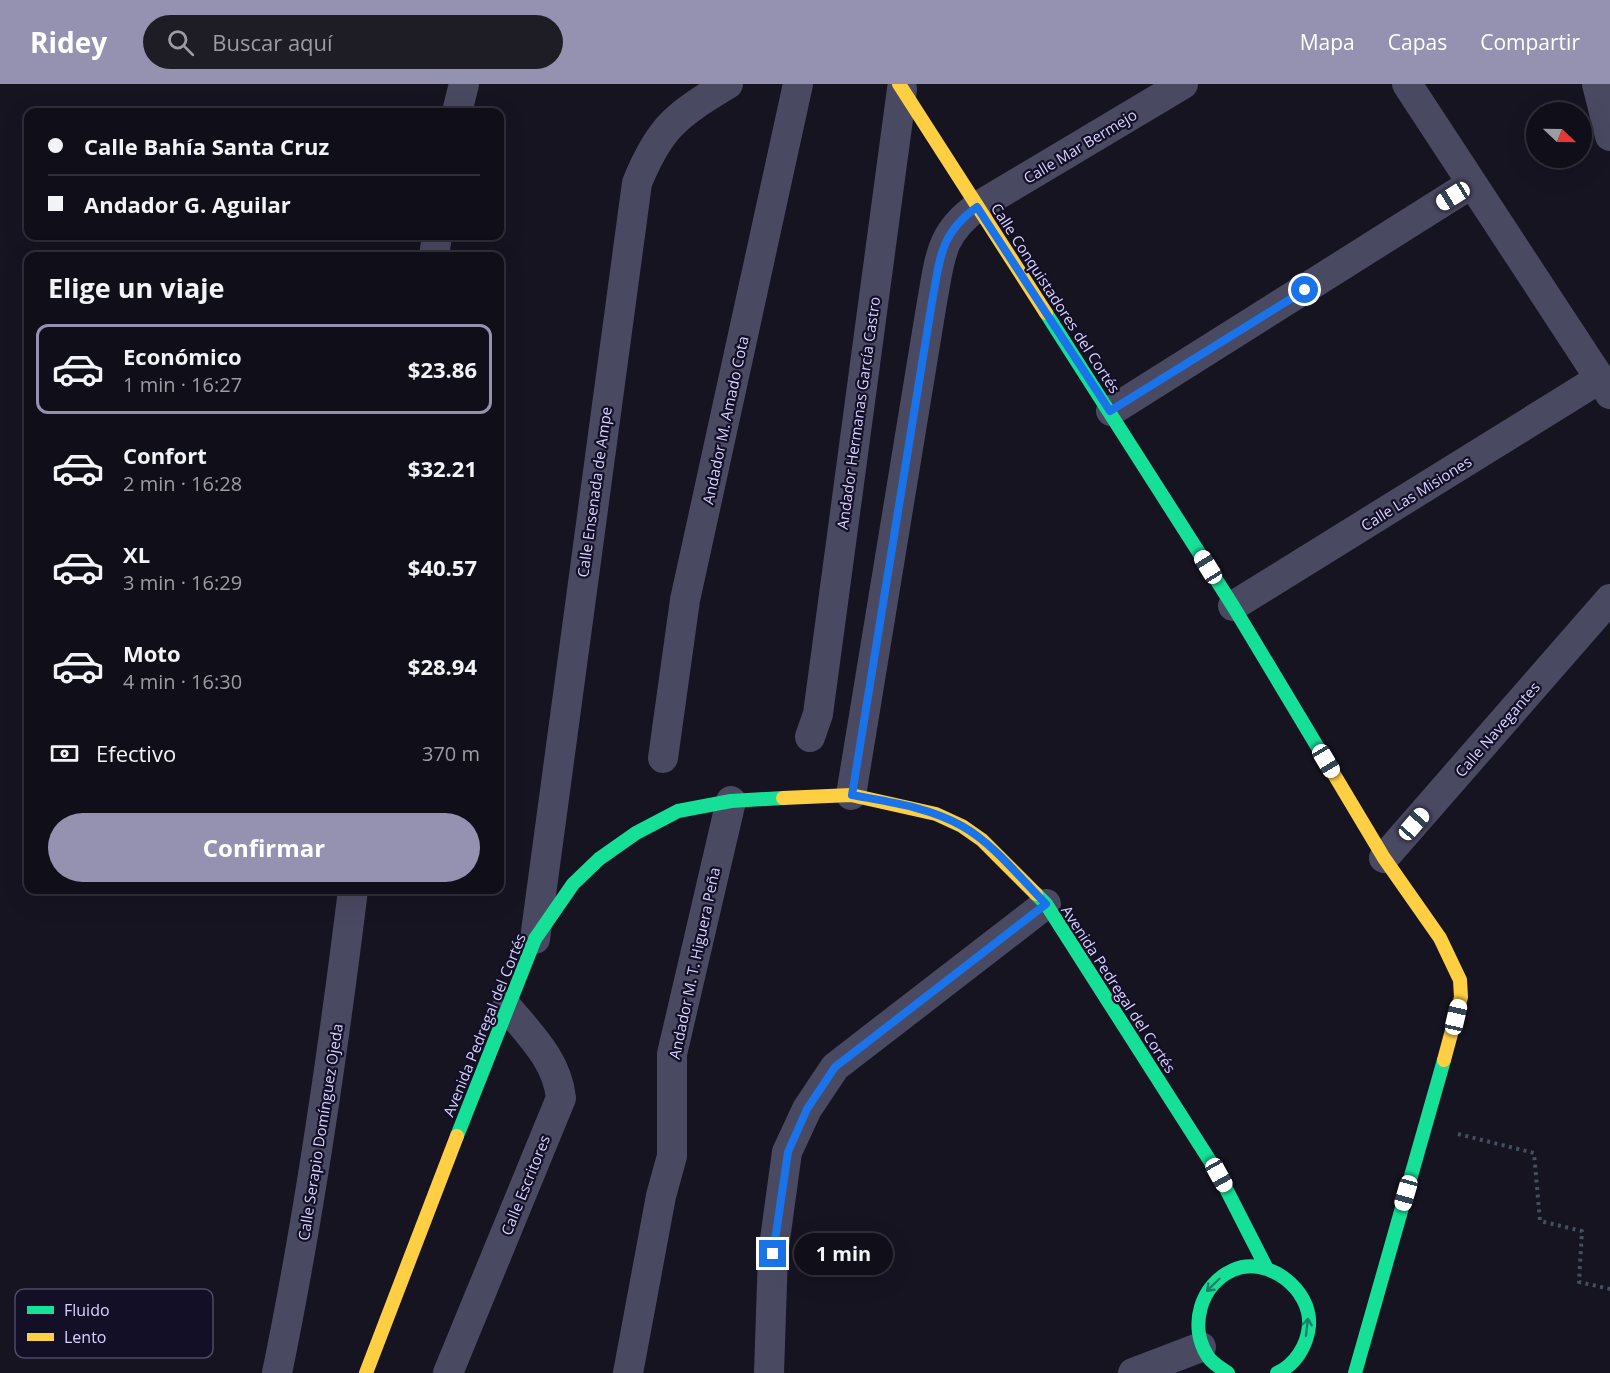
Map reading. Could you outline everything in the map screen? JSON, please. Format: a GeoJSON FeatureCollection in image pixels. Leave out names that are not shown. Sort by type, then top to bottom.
{"type":"FeatureCollection","features":[{"type":"Feature","properties":{"kind":"street"},"geometry":{"type":"LineString","coordinates":[[458,108],[464,84]]}},
{"type":"Feature","properties":{"kind":"street","name":"Calle Ensenada de Ampe"},"geometry":{"type":"LineString","coordinates":[[535,939],[637,183],[647,160],[668,126],[693,105],[728,84]]}},
{"type":"Feature","properties":{"kind":"street","name":"Andador M. Amado Cota"},"geometry":{"type":"LineString","coordinates":[[663,758],[685,600],[798,84]]}},
{"type":"Feature","properties":{"kind":"street","name":"Calle Mar Bermejo"},"geometry":{"type":"LineString","coordinates":[[852,795],[939,262],[947,237],[958,221],[977,207],[1183,84]]}},
{"type":"Feature","properties":{"kind":"street"},"geometry":{"type":"LineString","coordinates":[[1407,84],[1604,386]]}},
{"type":"Feature","properties":{"kind":"street"},"geometry":{"type":"LineString","coordinates":[[1597,84],[1610,136]]}},
{"type":"Feature","properties":{"kind":"street","name":"Calle Conquistadores del Cortés"},"geometry":{"type":"LineString","coordinates":[[900,86],[1233,606],[1384,858],[1440,938],[1460,980],[1461,997],[1456,1017],[1355,1373]]}},
{"type":"Feature","properties":{"kind":"street","name":"Andador Hermanas García Castro"},"geometry":{"type":"LineString","coordinates":[[810,737],[818,714],[900,86]]}},
{"type":"Feature","properties":{"kind":"street"},"geometry":{"type":"LineString","coordinates":[[1110,411],[1471,184]]}},
{"type":"Feature","properties":{"kind":"street","name":"Calle Las Misiones"},"geometry":{"type":"LineString","coordinates":[[1233,606],[1604,386]]}},
{"type":"Feature","properties":{"kind":"street","name":"Calle Navegantes"},"geometry":{"type":"LineString","coordinates":[[1384,858],[1610,599]]}},
{"type":"Feature","properties":{"kind":"street","name":"Avenida Pedregal del Cortés"},"geometry":{"type":"LineString","coordinates":[[366,1373],[535,939],[573,884],[599,859],[636,832],[678,811],[731,801],[852,795],[936,814],[962,826],[982,840],[1046,904],[1219,1175],[1266,1267]]}},
{"type":"Feature","properties":{"kind":"street","name":"Andador M. T. Higuera Peña"},"geometry":{"type":"LineString","coordinates":[[628,1373],[661,1196],[672,1156],[672,1053],[731,801]]}},
{"type":"Feature","properties":{"kind":"street","name":"Calle Serapio Domínguez Ojeda"},"geometry":{"type":"LineString","coordinates":[[276,1373],[299,1268],[339,1009],[353,894]]}},
{"type":"Feature","properties":{"kind":"street"},"geometry":{"type":"LineString","coordinates":[[769,1373],[773,1254],[788,1152],[807,1109],[835,1067],[1046,904]]}},
{"type":"Feature","properties":{"kind":"street","name":"Calle Escritores"},"geometry":{"type":"LineString","coordinates":[[448,1373],[561,1098],[559,1079],[551,1063],[507,1007]]}},
{"type":"Feature","properties":{"kind":"street"},"geometry":{"type":"LineString","coordinates":[[1228,1373],[1207,1356],[1201,1347],[1196,1320],[1207,1288],[1229,1271],[1248,1266],[1266,1267],[1294,1283],[1308,1309],[1309,1329],[1301,1352],[1289,1371]]}},
{"type":"Feature","properties":{"kind":"street"},"geometry":{"type":"LineString","coordinates":[[1133,1373],[1201,1347]]}},
{"type":"Feature","properties":{"kind":"path"},"geometry":{"type":"LineString","coordinates":[[1425,1126],[1534,1153],[1540,1221],[1582,1231],[1579,1282],[1610,1289]]}},
{"type":"Feature","properties":{"kind":"traffic: fast"},"geometry":{"type":"LineString","coordinates":[[1046,313],[1233,606],[1329,766]]}},
{"type":"Feature","properties":{"kind":"traffic: fast"},"geometry":{"type":"LineString","coordinates":[[457,1136],[535,939],[573,884],[599,859],[636,833],[678,811],[731,801],[783,798]]}},
{"type":"Feature","properties":{"kind":"traffic: fast"},"geometry":{"type":"LineString","coordinates":[[1036,894],[1046,904],[1219,1175],[1266,1267]]}},
{"type":"Feature","properties":{"kind":"traffic: fast"},"geometry":{"type":"LineString","coordinates":[[1355,1373],[1444,1060]]}},
{"type":"Feature","properties":{"kind":"traffic: fast"},"geometry":{"type":"LineString","coordinates":[[1228,1373],[1209,1358],[1202,1344],[1199,1332],[1201,1307],[1212,1286],[1222,1277],[1233,1270],[1246,1267],[1260,1267],[1285,1278],[1295,1288],[1308,1312],[1309,1326],[1303,1348],[1295,1360],[1277,1373]]}},
{"type":"Feature","properties":{"kind":"traffic: slow"},"geometry":{"type":"LineString","coordinates":[[899,84],[1046,313]]}},
{"type":"Feature","properties":{"kind":"traffic: slow"},"geometry":{"type":"LineString","coordinates":[[1329,766],[1384,858],[1440,938],[1460,980],[1461,997],[1444,1060]]}},
{"type":"Feature","properties":{"kind":"traffic: slow"},"geometry":{"type":"LineString","coordinates":[[783,798],[851,795],[936,814],[962,826],[982,840],[1036,894]]}},
{"type":"Feature","properties":{"kind":"traffic: slow"},"geometry":{"type":"LineString","coordinates":[[366,1373],[457,1136]]}},
{"type":"Feature","properties":{"kind":"route"},"geometry":{"type":"LineString","coordinates":[[773,1254],[788,1152],[807,1109],[835,1067],[901,1013],[1046,904],[982,840],[962,826],[936,814],[896,803],[852,795],[932,302],[939,262],[947,237],[958,221],[977,207],[1110,411],[1305,290]]}}]}
